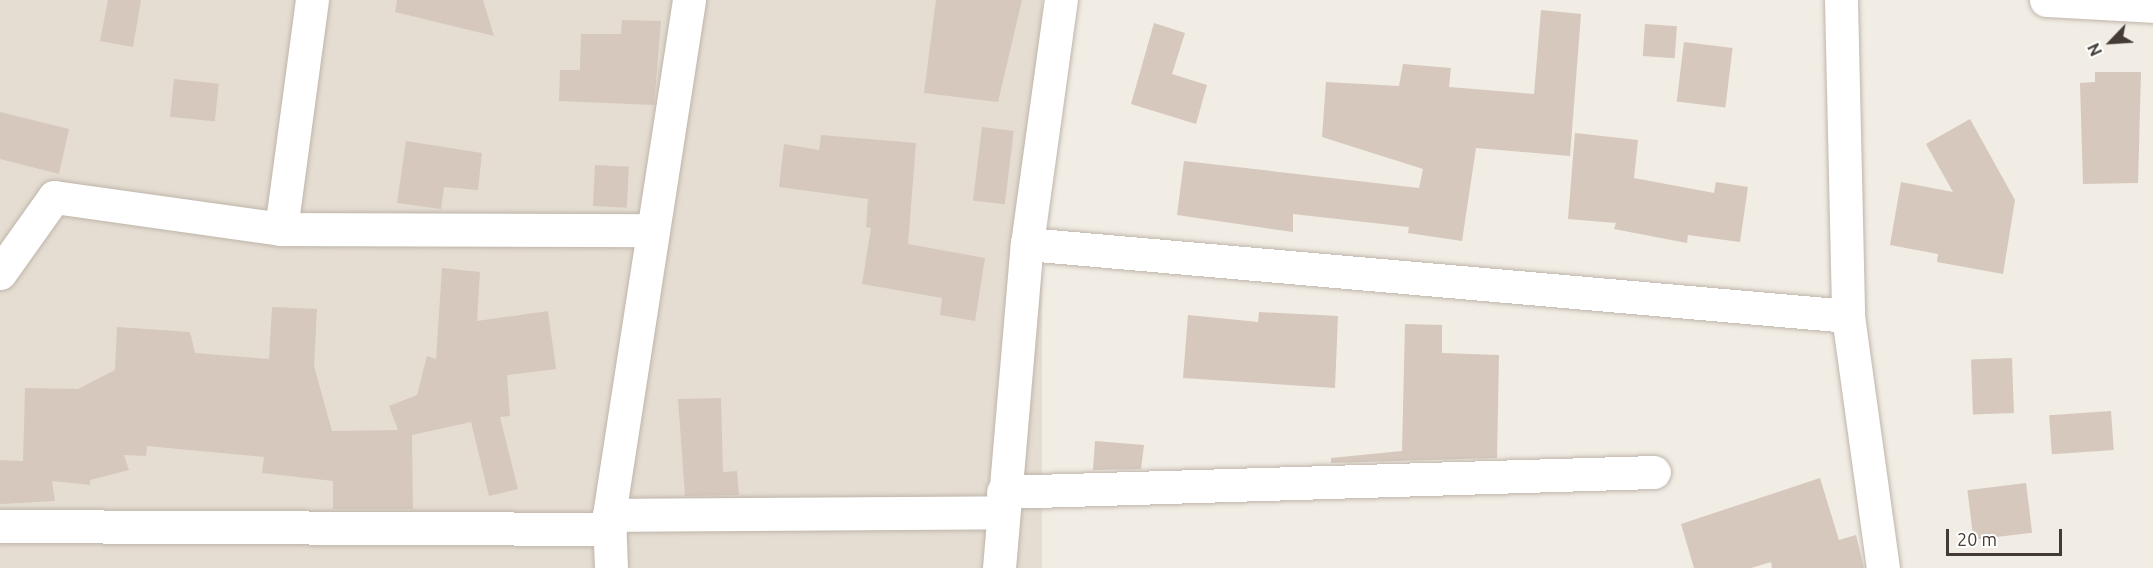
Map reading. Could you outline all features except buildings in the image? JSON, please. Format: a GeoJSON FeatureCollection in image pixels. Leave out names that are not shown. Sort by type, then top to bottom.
{"type":"FeatureCollection","features":[{"type":"Feature","properties":{"kind":"street"},"geometry":{"type":"LineString","coordinates":[[281,229],[312,0]]}},
{"type":"Feature","properties":{"kind":"street"},"geometry":{"type":"LineString","coordinates":[[611,568],[610,522],[652,230],[689,0]]}},
{"type":"Feature","properties":{"kind":"street"},"geometry":{"type":"LineString","coordinates":[[999,568],[1002,502],[1027,244],[1061,0]]}},
{"type":"Feature","properties":{"kind":"street"},"geometry":{"type":"LineString","coordinates":[[1841,0],[1848,316],[1883,568]]}},
{"type":"Feature","properties":{"kind":"street"},"geometry":{"type":"LineString","coordinates":[[2046,0],[2153,6]]}},
{"type":"Feature","properties":{"kind":"street"},"geometry":{"type":"LineString","coordinates":[[0,273],[54,197],[281,229],[652,230]]}},
{"type":"Feature","properties":{"kind":"street"},"geometry":{"type":"LineString","coordinates":[[1027,244],[1848,316]]}},
{"type":"Feature","properties":{"kind":"street"},"geometry":{"type":"LineString","coordinates":[[0,526],[610,522],[1654,472]]}},
{"type":"Feature","properties":{"kind":"shaded area"},"geometry":{"type":"Polygon","coordinates":[[[0,0],[1042,0],[1042,568],[0,568],[0,0]]]}}]}
